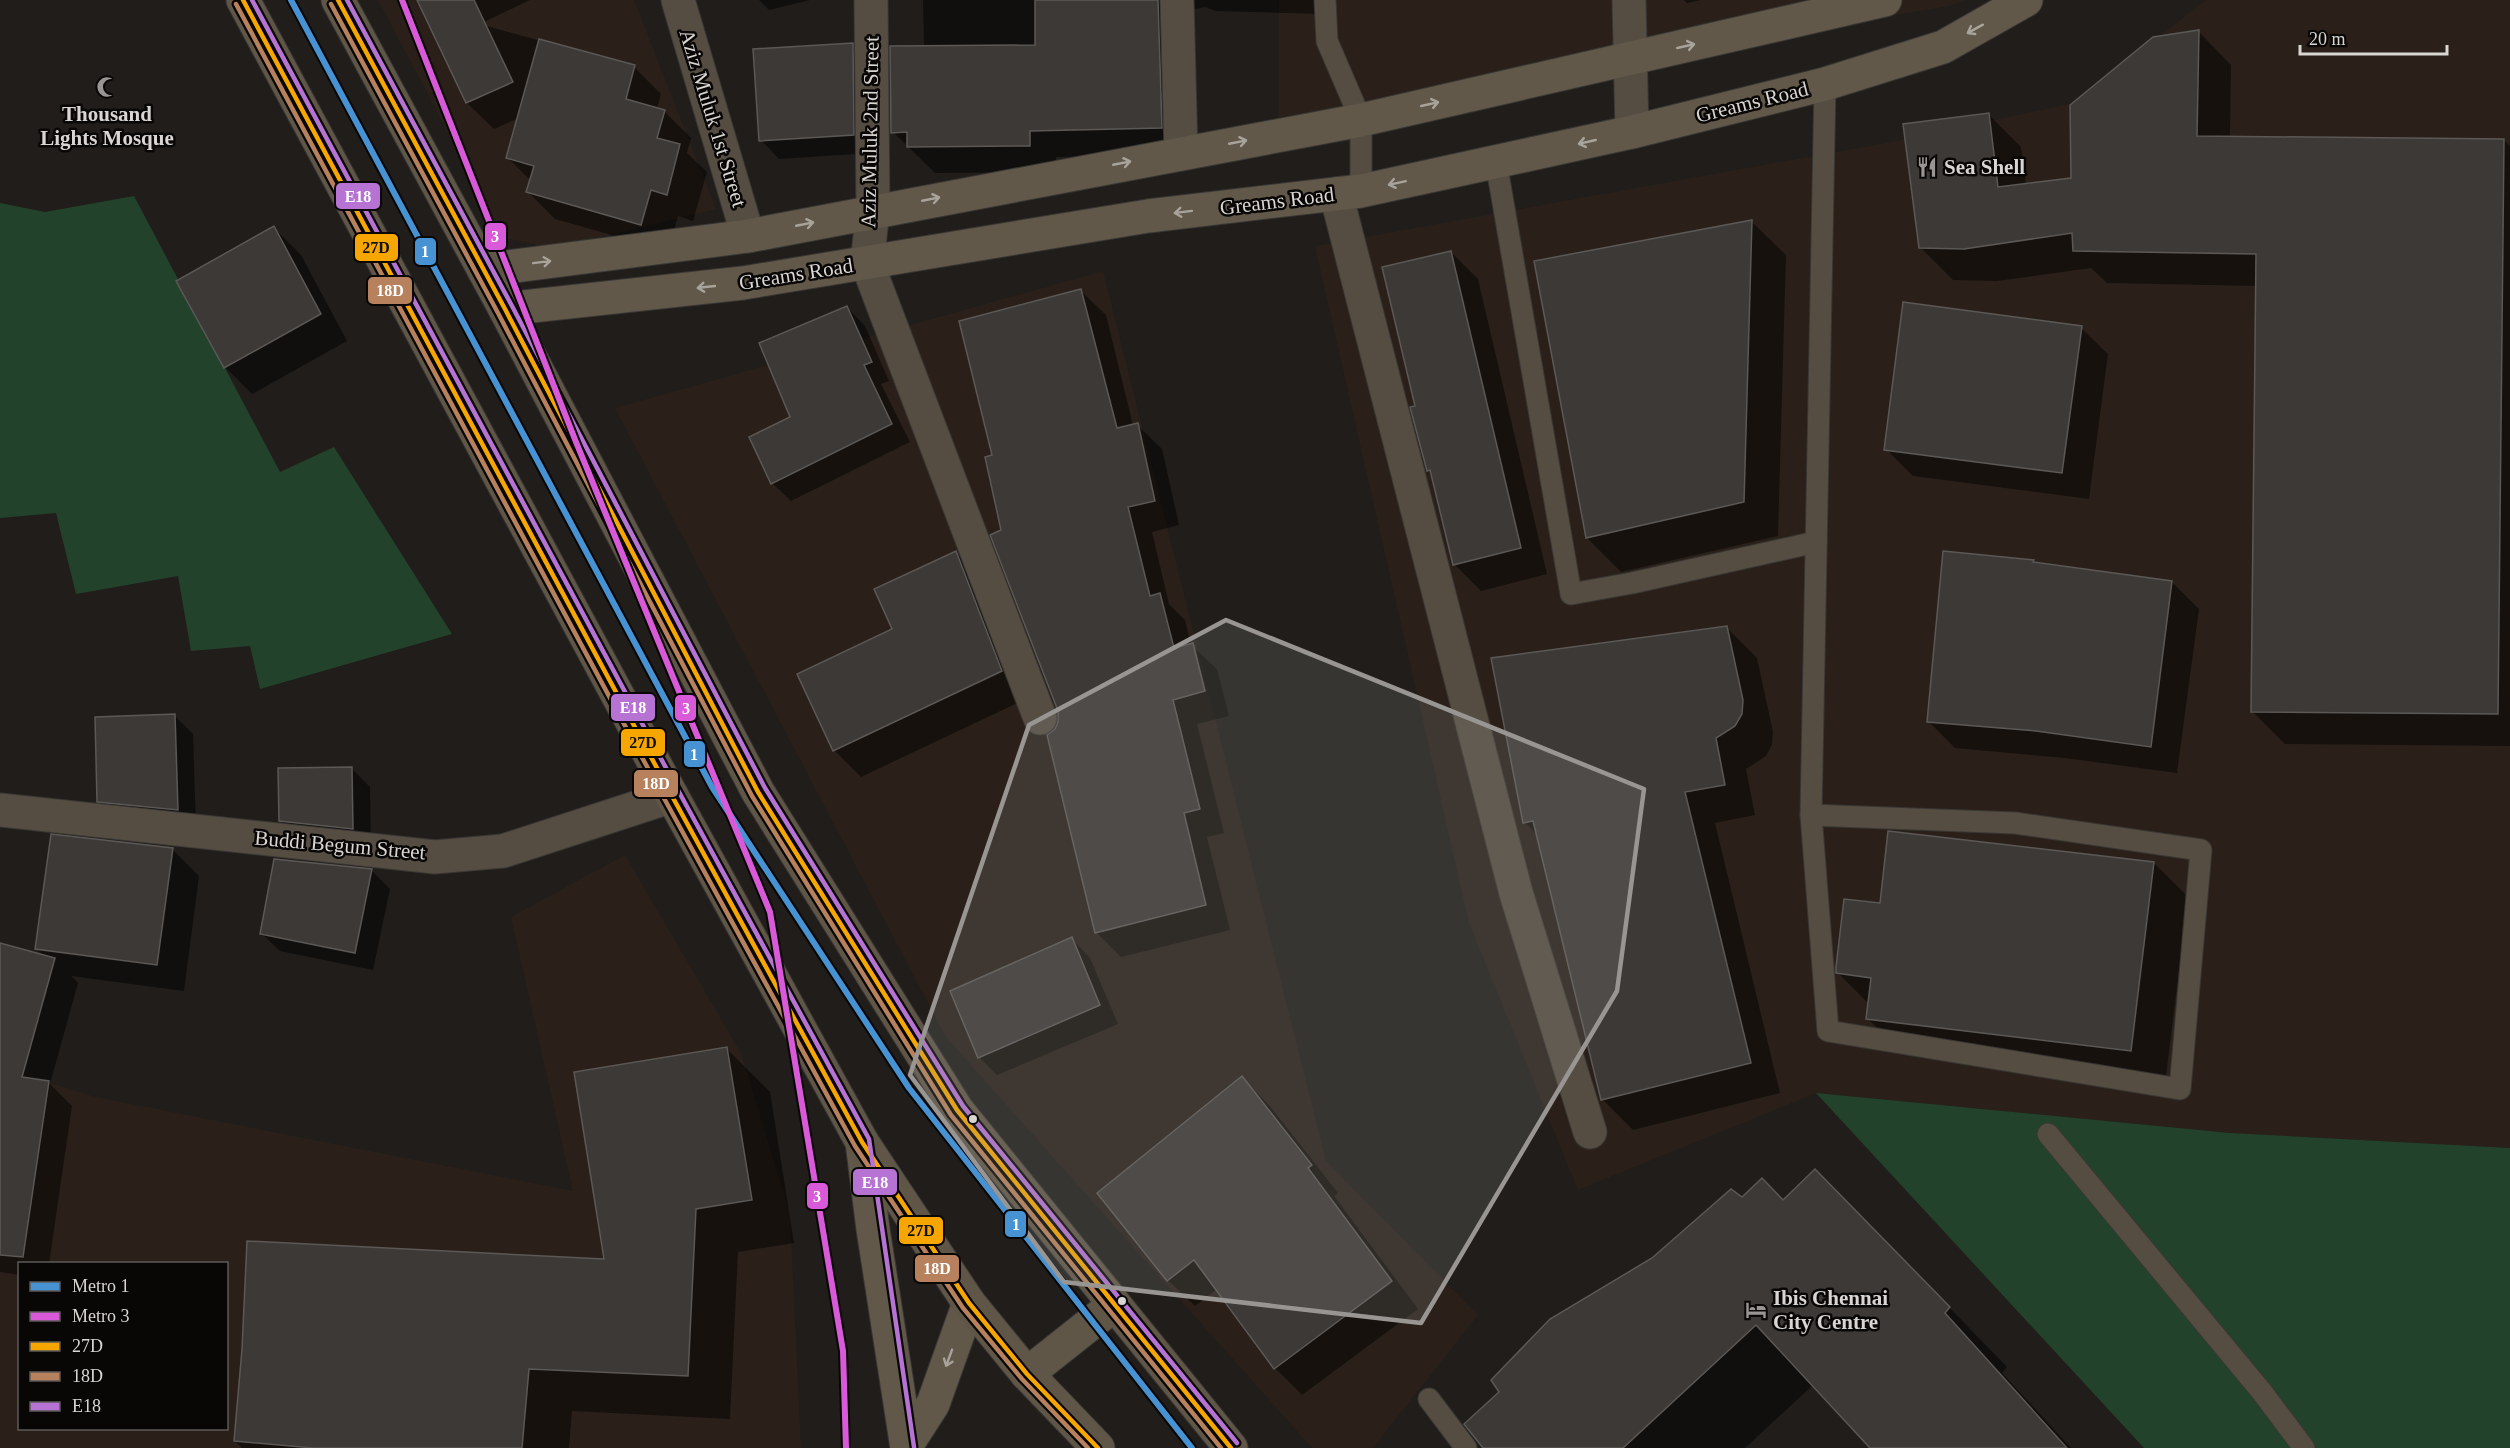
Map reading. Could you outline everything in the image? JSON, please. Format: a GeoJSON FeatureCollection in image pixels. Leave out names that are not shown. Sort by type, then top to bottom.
{"type":"FeatureCollection","features":[{"type":"Feature","properties":{"kind":"main road"},"geometry":{"type":"LineString","coordinates":[[243,0],[672,796],[862,1142],[969,1303],[1027,1374],[1098,1448]]}},
{"type":"Feature","properties":{"kind":"main road"},"geometry":{"type":"LineString","coordinates":[[338,0],[505,309],[758,792],[957,1110],[1231,1448]]}},
{"type":"Feature","properties":{"kind":"main road"},"geometry":{"type":"LineString","coordinates":[[1027,1374],[1114,1305]]}},
{"type":"Feature","properties":{"kind":"street","name":"Aziz Muluk 1st Street"},"geometry":{"type":"LineString","coordinates":[[678,0],[748,236]]}},
{"type":"Feature","properties":{"kind":"street","name":"Aziz Muluk 2nd Street"},"geometry":{"type":"LineString","coordinates":[[867,263],[873,210],[871,0]]}},
{"type":"Feature","properties":{"kind":"street"},"geometry":{"type":"LineString","coordinates":[[1177,0],[1181,153]]}},
{"type":"Feature","properties":{"kind":"street"},"geometry":{"type":"LineString","coordinates":[[1629,0],[1632,132]]}},
{"type":"Feature","properties":{"kind":"street"},"geometry":{"type":"LineString","coordinates":[[484,270],[748,236],[873,210],[1361,120],[1885,0]]}},
{"type":"Feature","properties":{"kind":"street","name":"Greams Road"},"geometry":{"type":"LineString","coordinates":[[505,309],[743,283],[1148,216],[1348,193],[1632,132],[1825,84],[1943,47],[2026,0]]}},
{"type":"Feature","properties":{"kind":"street"},"geometry":{"type":"LineString","coordinates":[[1348,193],[1516,893],[1590,1132]]}},
{"type":"Feature","properties":{"kind":"street"},"geometry":{"type":"LineString","coordinates":[[867,263],[1040,718]]}},
{"type":"Feature","properties":{"kind":"street","name":"Buddi Begum Street"},"geometry":{"type":"LineString","coordinates":[[0,810],[435,857],[503,851],[672,796]]}},
{"type":"Feature","properties":{"kind":"street"},"geometry":{"type":"LineString","coordinates":[[862,1142],[873,1229],[908,1445]]}},
{"type":"Feature","properties":{"kind":"street"},"geometry":{"type":"LineString","coordinates":[[908,1445],[933,1404],[969,1303]]}},
{"type":"Feature","properties":{"kind":"lane"},"geometry":{"type":"LineString","coordinates":[[1325,0],[1327,41],[1361,120],[1348,193]]}},
{"type":"Feature","properties":{"kind":"lane"},"geometry":{"type":"LineString","coordinates":[[1810,815],[2015,824],[2201,850],[2180,1089],[1828,1030],[1810,815],[1825,84]]}},
{"type":"Feature","properties":{"kind":"lane"},"geometry":{"type":"LineString","coordinates":[[1496,162],[1571,594],[1632,583],[1816,542]]}},
{"type":"Feature","properties":{"kind":"lane"},"geometry":{"type":"LineString","coordinates":[[2048,1134],[2262,1392],[2304,1448]]}},
{"type":"Feature","properties":{"kind":"lane"},"geometry":{"type":"LineString","coordinates":[[1429,1399],[1466,1448]]}},
{"type":"Feature","properties":{"kind":"highlighted area"},"geometry":{"type":"Polygon","coordinates":[[[1226,620],[1644,789],[1617,991],[1421,1323],[1064,1282],[910,1075],[1029,725],[1226,620]]]}},
{"type":"Feature","properties":{"kind":"shaded area"},"geometry":{"type":"Polygon","coordinates":[[[378,0],[634,0],[716,209],[556,248],[504,238],[378,0]]]}},
{"type":"Feature","properties":{"kind":"shaded area"},"geometry":{"type":"Polygon","coordinates":[[[1279,0],[1965,0],[1950,6],[1279,117],[1279,0]]]}},
{"type":"Feature","properties":{"kind":"shaded area"},"geometry":{"type":"Polygon","coordinates":[[[2206,0],[2510,0],[2510,1148],[2230,1133],[1816,1093],[1578,1190],[1469,923],[1315,246],[1886,143],[2074,103],[2206,0]]]}},
{"type":"Feature","properties":{"kind":"shaded area"},"geometry":{"type":"Polygon","coordinates":[[[1103,271],[1326,1161],[1478,1315],[1373,1448],[1312,1448],[946,1037],[615,408],[1103,271]]]}},
{"type":"Feature","properties":{"kind":"shaded area"},"geometry":{"type":"Polygon","coordinates":[[[625,855],[741,1053],[790,1214],[801,1448],[0,1448],[0,1068],[96,1097],[573,1191],[511,917],[625,855]]]}},
{"type":"Feature","properties":{"kind":"green space"},"geometry":{"type":"Polygon","coordinates":[[[134,196],[280,472],[334,447],[452,634],[260,689],[250,646],[191,651],[178,576],[76,594],[56,513],[0,518],[0,203],[45,212],[134,196]]]}},
{"type":"Feature","properties":{"kind":"green space"},"geometry":{"type":"Polygon","coordinates":[[[1816,1093],[2230,1133],[2510,1148],[2510,1448],[2144,1448],[1816,1093]]]}},
{"type":"Feature","properties":{"kind":"building"},"geometry":{"type":"Polygon","coordinates":[[[417,0],[474,0],[513,82],[466,103],[417,0]]]}},
{"type":"Feature","properties":{"kind":"building"},"geometry":{"type":"Polygon","coordinates":[[[1035,0],[1158,0],[1162,128],[1030,131],[1030,146],[907,147],[907,132],[891,133],[890,46],[1035,45],[1035,0]]]}},
{"type":"Feature","properties":{"kind":"building"},"geometry":{"type":"Polygon","coordinates":[[[2199,30],[2197,136],[2504,139],[2498,714],[2251,712],[2256,254],[2073,251],[2072,233],[1964,249],[1919,248],[1903,124],[1989,113],[1998,187],[2071,178],[2070,105],[2153,37],[2199,30]]]}},
{"type":"Feature","properties":{"kind":"building"},"geometry":{"type":"Polygon","coordinates":[[[539,39],[635,65],[626,99],[665,110],[657,138],[680,144],[667,195],[651,190],[641,225],[526,192],[534,166],[506,158],[539,39]]]}},
{"type":"Feature","properties":{"kind":"building"},"geometry":{"type":"Polygon","coordinates":[[[853,43],[854,135],[759,141],[753,49],[853,43]]]}},
{"type":"Feature","properties":{"kind":"building"},"geometry":{"type":"Polygon","coordinates":[[[1752,220],[1744,502],[1586,538],[1534,261],[1752,220]]]}},
{"type":"Feature","properties":{"kind":"building"},"geometry":{"type":"Polygon","coordinates":[[[274,226],[321,314],[224,368],[176,281],[274,226]]]}},
{"type":"Feature","properties":{"kind":"building"},"geometry":{"type":"Polygon","coordinates":[[[1451,251],[1521,548],[1453,565],[1430,470],[1427,471],[1410,407],[1415,406],[1382,267],[1451,251]]]}},
{"type":"Feature","properties":{"kind":"building"},"geometry":{"type":"Polygon","coordinates":[[[1081,289],[1117,428],[1138,423],[1155,501],[1128,507],[1150,596],[1160,593],[1174,648],[1193,643],[1205,691],[1173,700],[1200,809],[1184,813],[1206,905],[1095,933],[1047,735],[1055,729],[1058,722],[1058,711],[990,535],[1001,530],[985,457],[992,455],[959,321],[1081,289]]]}},
{"type":"Feature","properties":{"kind":"building"},"geometry":{"type":"Polygon","coordinates":[[[1903,302],[2082,326],[2062,473],[1884,450],[1903,302]]]}},
{"type":"Feature","properties":{"kind":"building"},"geometry":{"type":"Polygon","coordinates":[[[847,306],[872,362],[864,365],[892,424],[771,484],[749,437],[790,417],[759,343],[847,306]]]}},
{"type":"Feature","properties":{"kind":"building"},"geometry":{"type":"Polygon","coordinates":[[[956,551],[1002,671],[833,751],[797,674],[892,629],[874,589],[956,551]]]}},
{"type":"Feature","properties":{"kind":"building"},"geometry":{"type":"Polygon","coordinates":[[[1943,551],[2034,560],[2033,562],[2172,581],[2151,747],[2036,731],[1927,722],[1943,551]]]}},
{"type":"Feature","properties":{"kind":"building"},"geometry":{"type":"Polygon","coordinates":[[[1727,626],[1743,700],[1742,714],[1735,726],[1716,738],[1725,785],[1685,792],[1751,1063],[1601,1100],[1533,821],[1523,823],[1491,658],[1727,626]]]}},
{"type":"Feature","properties":{"kind":"building"},"geometry":{"type":"Polygon","coordinates":[[[175,714],[178,810],[97,802],[95,717],[175,714]]]}},
{"type":"Feature","properties":{"kind":"building"},"geometry":{"type":"Polygon","coordinates":[[[352,767],[353,829],[279,821],[278,768],[352,767]]]}},
{"type":"Feature","properties":{"kind":"building"},"geometry":{"type":"Polygon","coordinates":[[[1888,831],[2154,862],[2131,1051],[1866,1019],[1871,978],[1836,973],[1836,967],[1844,899],[1880,903],[1888,831]]]}},
{"type":"Feature","properties":{"kind":"building"},"geometry":{"type":"Polygon","coordinates":[[[51,834],[173,848],[157,965],[35,949],[51,834]]]}},
{"type":"Feature","properties":{"kind":"building"},"geometry":{"type":"Polygon","coordinates":[[[274,859],[372,869],[355,953],[260,934],[274,859]]]}},
{"type":"Feature","properties":{"kind":"building"},"geometry":{"type":"Polygon","coordinates":[[[1072,937],[1100,1005],[978,1058],[950,991],[1072,937]]]}},
{"type":"Feature","properties":{"kind":"building"},"geometry":{"type":"Polygon","coordinates":[[[0,943],[55,958],[22,1077],[49,1081],[23,1257],[0,1255],[0,943]]]}},
{"type":"Feature","properties":{"kind":"building"},"geometry":{"type":"Polygon","coordinates":[[[727,1047],[752,1200],[696,1209],[688,1376],[529,1369],[522,1448],[313,1448],[234,1441],[242,1349],[247,1241],[604,1259],[574,1072],[727,1047]]]}},
{"type":"Feature","properties":{"kind":"building"},"geometry":{"type":"Polygon","coordinates":[[[1242,1076],[1312,1165],[1308,1168],[1392,1281],[1274,1369],[1194,1260],[1167,1281],[1097,1193],[1242,1076]]]}},
{"type":"Feature","properties":{"kind":"building","name":"Ibis Chennai City Centre"},"geometry":{"type":"Polygon","coordinates":[[[1815,1169],[1950,1307],[1945,1313],[2067,1448],[1870,1448],[1756,1325],[1623,1448],[1483,1448],[1464,1424],[1499,1392],[1491,1380],[1550,1319],[1652,1258],[1731,1189],[1742,1197],[1762,1178],[1783,1200],[1815,1169]]]}},
{"type":"Feature","properties":{"kind":"metro line","name":"1"},"geometry":{"type":"LineString","coordinates":[[291,0],[712,787],[909,1088],[1192,1448]]}},
{"type":"Feature","properties":{"kind":"metro line","name":"3"},"geometry":{"type":"LineString","coordinates":[[402,0],[576,442],[770,912],[843,1351],[846,1448]]}},
{"type":"Feature","properties":{"kind":"transit line","name":"27D"},"geometry":{"type":"LineString","coordinates":[[243,0],[672,796],[862,1142],[969,1303],[1027,1374],[1098,1448]]}},
{"type":"Feature","properties":{"kind":"transit line","name":"E18"},"geometry":{"type":"LineString","coordinates":[[252,0],[869,1139],[914,1447]]}},
{"type":"Feature","properties":{"kind":"transit line","name":"27D"},"geometry":{"type":"LineString","coordinates":[[338,0],[505,309],[758,792],[957,1110],[1231,1448]]}},
{"type":"Feature","properties":{"kind":"transit line","name":"E18"},"geometry":{"type":"LineString","coordinates":[[347,0],[512,306],[765,788],[963,1106],[1237,1443]]}},
{"type":"Feature","properties":{"kind":"transit line","name":"18D"},"geometry":{"type":"LineString","coordinates":[[236,4],[665,800],[855,1146],[963,1308],[1022,1379],[1088,1448]]}},
{"type":"Feature","properties":{"kind":"transit line","name":"18D"},"geometry":{"type":"LineString","coordinates":[[331,4],[498,313],[752,796],[951,1115],[1221,1448]]}},
{"type":"Feature","properties":{"kind":"place","name":"Thousand Lights Mosque"},"geometry":{"type":"Point","coordinates":[107,87]}},
{"type":"Feature","properties":{"kind":"place","name":"Sea Shell"},"geometry":{"type":"Point","coordinates":[1927,167]}},
{"type":"Feature","properties":{"kind":"place","name":"Ibis Chennai City Centre"},"geometry":{"type":"Point","coordinates":[1756,1310]}}]}
